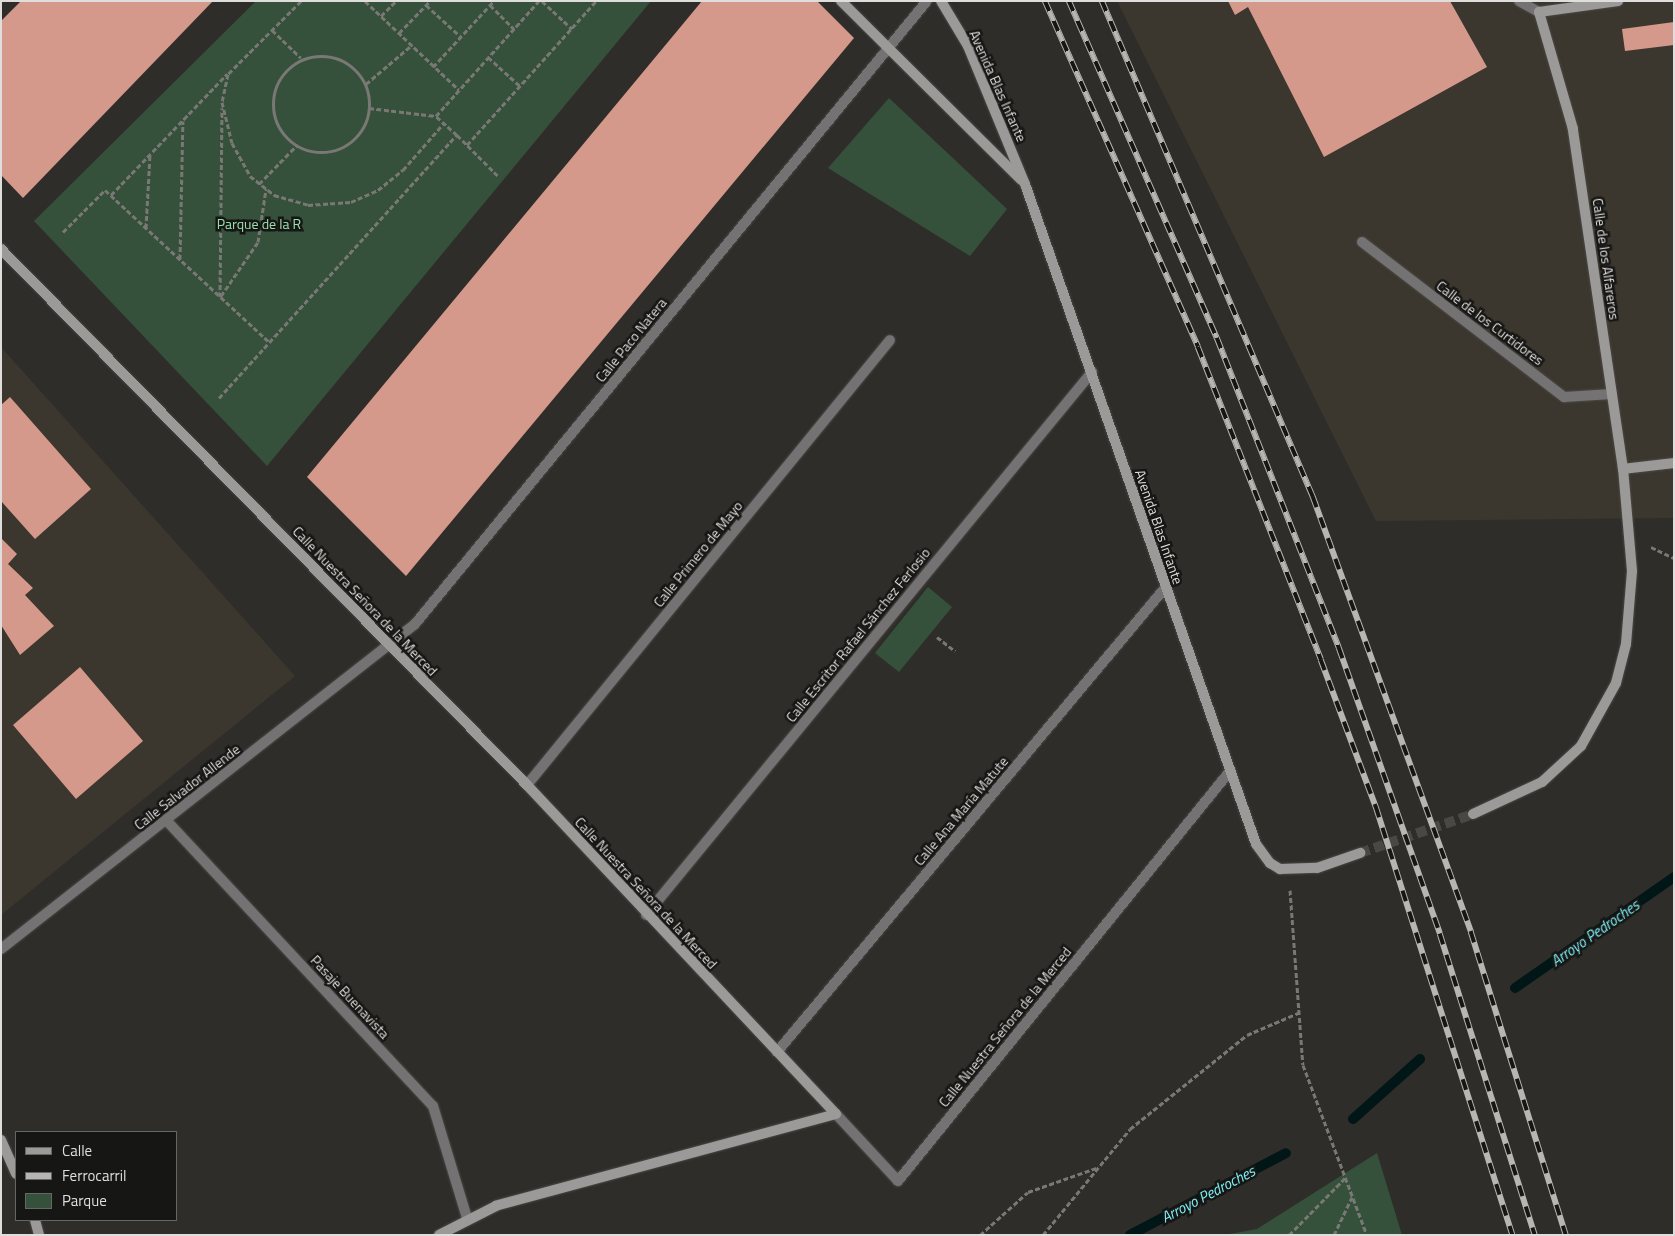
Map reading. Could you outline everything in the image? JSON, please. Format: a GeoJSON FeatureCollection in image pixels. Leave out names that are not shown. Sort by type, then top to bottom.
{"type":"FeatureCollection","features":[{"type":"Feature","properties":{"kind":"street","name":"Avenida Blas Infante"},"geometry":{"type":"LineString","coordinates":[[841,1],[1026,184]]}},
{"type":"Feature","properties":{"kind":"street"},"geometry":{"type":"LineString","coordinates":[[888,47],[927,1]]}},
{"type":"Feature","properties":{"kind":"street","name":"Avenida Blas Infante"},"geometry":{"type":"LineString","coordinates":[[941,1],[968,46],[1026,184],[1256,844],[1270,863],[1285,869]]}},
{"type":"Feature","properties":{"kind":"street"},"geometry":{"type":"LineString","coordinates":[[1519,1],[1539,12],[1618,1]]}},
{"type":"Feature","properties":{"kind":"street","name":"Calle de los Alfareros"},"geometry":{"type":"LineString","coordinates":[[1473,814],[1542,782],[1563,765],[1598,722],[1616,683],[1626,644],[1631,604],[1630,537],[1623,469],[1573,128],[1539,12]]}},
{"type":"Feature","properties":{"kind":"street","name":"Calle Paco Natera"},"geometry":{"type":"LineString","coordinates":[[390,646],[415,624],[888,47]]}},
{"type":"Feature","properties":{"kind":"street","name":"Calle de los Curtidores"},"geometry":{"type":"LineString","coordinates":[[1362,242],[1564,397],[1612,394]]}},
{"type":"Feature","properties":{"kind":"street","name":"Calle Nuestra Señora de la Merced"},"geometry":{"type":"LineString","coordinates":[[1,249],[527,785],[646,915],[898,1181],[1230,771]]}},
{"type":"Feature","properties":{"kind":"street","name":"Calle Primero de Mayo"},"geometry":{"type":"LineString","coordinates":[[527,785],[890,340]]}},
{"type":"Feature","properties":{"kind":"street","name":"Calle Escritor Rafael Sánchez Ferlosio"},"geometry":{"type":"LineString","coordinates":[[646,915],[1092,372]]}},
{"type":"Feature","properties":{"kind":"street"},"geometry":{"type":"LineString","coordinates":[[1623,469],[1674,463]]}},
{"type":"Feature","properties":{"kind":"street","name":"Calle Ana María Matute"},"geometry":{"type":"LineString","coordinates":[[777,1052],[1166,588]]}},
{"type":"Feature","properties":{"kind":"street","name":"Calle Salvador Allende"},"geometry":{"type":"LineString","coordinates":[[1,949],[390,646]]}},
{"type":"Feature","properties":{"kind":"street","name":"Pasaje Buenavista"},"geometry":{"type":"LineString","coordinates":[[166,820],[433,1106],[467,1218]]}},
{"type":"Feature","properties":{"kind":"street"},"geometry":{"type":"LineString","coordinates":[[1285,869],[1317,868],[1360,853]]}},
{"type":"Feature","properties":{"kind":"street"},"geometry":{"type":"LineString","coordinates":[[438,1235],[467,1218],[496,1206],[836,1114]]}},
{"type":"Feature","properties":{"kind":"street"},"geometry":{"type":"LineString","coordinates":[[1,1140],[15,1172]]}},
{"type":"Feature","properties":{"kind":"street"},"geometry":{"type":"LineString","coordinates":[[35,1221],[40,1235]]}},
{"type":"Feature","properties":{"kind":"path"},"geometry":{"type":"LineString","coordinates":[[111,195],[301,1]]}},
{"type":"Feature","properties":{"kind":"path"},"geometry":{"type":"LineString","coordinates":[[365,1],[458,90]]}},
{"type":"Feature","properties":{"kind":"path"},"geometry":{"type":"LineString","coordinates":[[381,16],[396,1]]}},
{"type":"Feature","properties":{"kind":"path"},"geometry":{"type":"LineString","coordinates":[[399,33],[430,1]]}},
{"type":"Feature","properties":{"kind":"path"},"geometry":{"type":"LineString","coordinates":[[433,67],[494,1]]}},
{"type":"Feature","properties":{"kind":"path"},"geometry":{"type":"LineString","coordinates":[[436,116],[540,1],[572,29]]}},
{"type":"Feature","properties":{"kind":"path"},"geometry":{"type":"LineString","coordinates":[[467,145],[596,1]]}},
{"type":"Feature","properties":{"kind":"path"},"geometry":{"type":"LineString","coordinates":[[426,5],[461,37]]}},
{"type":"Feature","properties":{"kind":"path"},"geometry":{"type":"LineString","coordinates":[[490,5],[514,29]]}},
{"type":"Feature","properties":{"kind":"path"},"geometry":{"type":"LineString","coordinates":[[272,30],[301,58]]}},
{"type":"Feature","properties":{"kind":"path"},"geometry":{"type":"LineString","coordinates":[[366,84],[412,45]]}},
{"type":"Feature","properties":{"kind":"path"},"geometry":{"type":"LineString","coordinates":[[320,56],[342,62],[366,84],[369,108],[358,133],[342,146],[324,154],[297,145],[276,123],[272,105],[275,86],[301,58],[320,56]]}},
{"type":"Feature","properties":{"kind":"path"},"geometry":{"type":"LineString","coordinates":[[488,57],[520,86]]}},
{"type":"Feature","properties":{"kind":"path"},"geometry":{"type":"LineString","coordinates":[[220,297],[222,102],[228,74]]}},
{"type":"Feature","properties":{"kind":"path"},"geometry":{"type":"LineString","coordinates":[[222,102],[232,143],[259,184],[266,189],[308,205],[351,202],[378,190],[403,170],[444,123]]}},
{"type":"Feature","properties":{"kind":"path"},"geometry":{"type":"LineString","coordinates":[[369,108],[436,116],[499,177]]}},
{"type":"Feature","properties":{"kind":"path"},"geometry":{"type":"LineString","coordinates":[[180,260],[183,120]]}},
{"type":"Feature","properties":{"kind":"path"},"geometry":{"type":"LineString","coordinates":[[219,398],[457,135]]}},
{"type":"Feature","properties":{"kind":"path"},"geometry":{"type":"LineString","coordinates":[[259,184],[297,145]]}},
{"type":"Feature","properties":{"kind":"path"},"geometry":{"type":"LineString","coordinates":[[146,228],[150,155]]}},
{"type":"Feature","properties":{"kind":"path"},"geometry":{"type":"LineString","coordinates":[[220,297],[258,242],[266,189]]}},
{"type":"Feature","properties":{"kind":"path"},"geometry":{"type":"LineString","coordinates":[[63,232],[105,190],[269,342]]}},
{"type":"Feature","properties":{"kind":"path"},"geometry":{"type":"LineString","coordinates":[[937,637],[955,650]]}},
{"type":"Feature","properties":{"kind":"path"},"geometry":{"type":"LineString","coordinates":[[1285,869],[1303,1065],[1368,1235]]}},
{"type":"Feature","properties":{"kind":"path"},"geometry":{"type":"LineString","coordinates":[[1043,1235],[1130,1129],[1247,1034],[1298,1012]]}},
{"type":"Feature","properties":{"kind":"path"},"geometry":{"type":"LineString","coordinates":[[980,1235],[1028,1192],[1099,1167]]}},
{"type":"Feature","properties":{"kind":"path"},"geometry":{"type":"LineString","coordinates":[[1289,1235],[1345,1178]]}},
{"type":"Feature","properties":{"kind":"path"},"geometry":{"type":"LineString","coordinates":[[1334,1235],[1352,1196]]}},
{"type":"Feature","properties":{"kind":"shaded area"},"geometry":{"type":"Polygon","coordinates":[[[1117,1],[1674,1],[1674,518],[1376,521],[1117,1]]]}},
{"type":"Feature","properties":{"kind":"shaded area"},"geometry":{"type":"Polygon","coordinates":[[[1,347],[295,676],[1,915],[1,347]]]}},
{"type":"Feature","properties":{"kind":"green space","name":"Parque de la R"},"geometry":{"type":"Polygon","coordinates":[[[256,1],[651,1],[267,466],[34,221],[256,1]]]}},
{"type":"Feature","properties":{"kind":"green space"},"geometry":{"type":"Polygon","coordinates":[[[889,98],[1007,209],[970,256],[828,168],[889,98]]]}},
{"type":"Feature","properties":{"kind":"green space"},"geometry":{"type":"Polygon","coordinates":[[[928,587],[952,607],[899,672],[875,653],[928,587]]]}},
{"type":"Feature","properties":{"kind":"green space"},"geometry":{"type":"Polygon","coordinates":[[[1377,1153],[1402,1235],[1224,1235],[1257,1229],[1377,1153]]]}},
{"type":"Feature","properties":{"kind":"building"},"geometry":{"type":"Polygon","coordinates":[[[21,1],[213,1],[23,198],[1,175],[1,21],[21,1]]]}},
{"type":"Feature","properties":{"kind":"building"},"geometry":{"type":"Polygon","coordinates":[[[702,1],[817,1],[854,38],[406,576],[307,477],[702,1]]]}},
{"type":"Feature","properties":{"kind":"building"},"geometry":{"type":"Polygon","coordinates":[[[1228,1],[1450,1],[1487,67],[1324,157],[1248,7],[1235,15],[1228,1]]]}},
{"type":"Feature","properties":{"kind":"building"},"geometry":{"type":"Polygon","coordinates":[[[1674,22],[1674,45],[1625,51],[1622,29],[1674,22]]]}},
{"type":"Feature","properties":{"kind":"building"},"geometry":{"type":"Polygon","coordinates":[[[10,397],[91,489],[35,539],[1,501],[1,405],[10,397]]]}},
{"type":"Feature","properties":{"kind":"building"},"geometry":{"type":"Polygon","coordinates":[[[1,538],[17,554],[8,564],[33,588],[25,595],[54,626],[20,655],[1,625],[1,538]]]}},
{"type":"Feature","properties":{"kind":"building"},"geometry":{"type":"Polygon","coordinates":[[[80,667],[143,741],[76,799],[13,725],[80,667]]]}},
{"type":"Feature","properties":{"kind":"waterway","name":"Arroyo Pedroches"},"geometry":{"type":"LineString","coordinates":[[1515,988],[1674,877]]}},
{"type":"Feature","properties":{"kind":"waterway","name":"Arroyo Pedroches"},"geometry":{"type":"LineString","coordinates":[[1353,1119],[1420,1059]]}},
{"type":"Feature","properties":{"kind":"waterway","name":"Arroyo Pedroches"},"geometry":{"type":"LineString","coordinates":[[1130,1235],[1286,1153]]}},
{"type":"Feature","properties":{"kind":"tunnel"},"geometry":{"type":"LineString","coordinates":[[1360,853],[1473,814]]}},
{"type":"Feature","properties":{"kind":"railway"},"geometry":{"type":"LineString","coordinates":[[1045,1],[1198,347],[1321,660],[1376,807],[1513,1235]]}},
{"type":"Feature","properties":{"kind":"railway"},"geometry":{"type":"LineString","coordinates":[[1069,1],[1217,338],[1339,648],[1440,934],[1535,1235]]}},
{"type":"Feature","properties":{"kind":"railway"},"geometry":{"type":"LineString","coordinates":[[1102,1],[1313,497],[1471,932],[1566,1235]]}}]}
